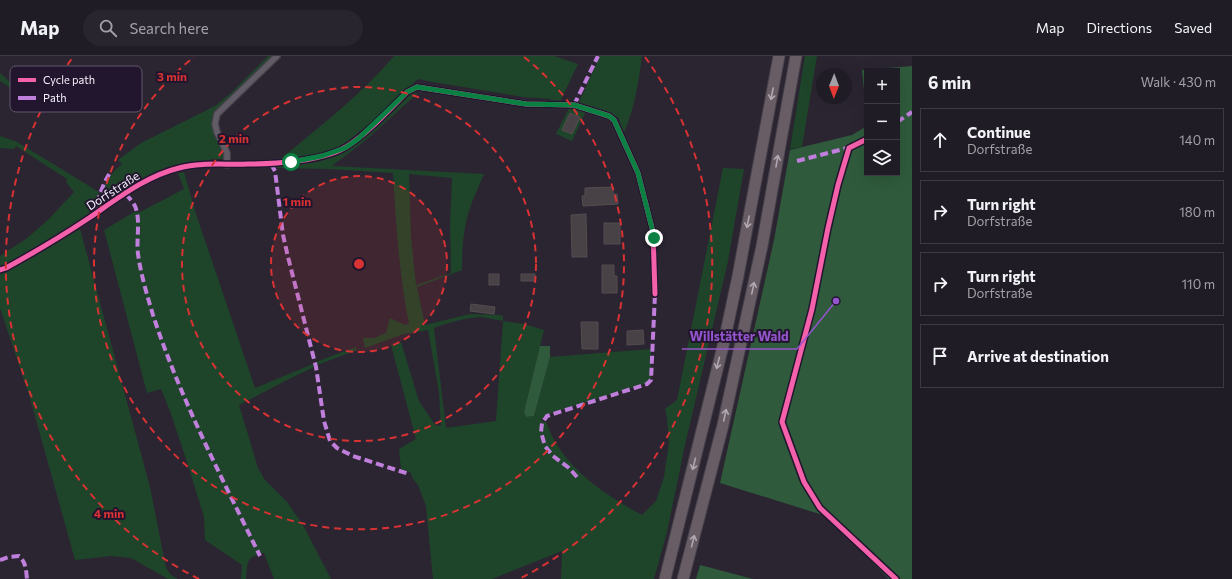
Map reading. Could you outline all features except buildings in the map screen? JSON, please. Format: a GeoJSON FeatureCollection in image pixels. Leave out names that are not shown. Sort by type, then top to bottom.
{"type":"FeatureCollection","features":[{"type":"Feature","properties":{"kind":"highway"},"geometry":{"type":"LineString","coordinates":[[665,579],[724,342],[738,276],[779,56]]}},
{"type":"Feature","properties":{"kind":"highway"},"geometry":{"type":"LineString","coordinates":[[684,579],[723,425],[762,246],[796,56]]}},
{"type":"Feature","properties":{"kind":"highway"},"geometry":{"type":"LineString","coordinates":[[661,579],[670,561]]}},
{"type":"Feature","properties":{"kind":"street"},"geometry":{"type":"LineString","coordinates":[[227,165],[227,153],[217,132],[215,124],[217,114],[277,56]]}},
{"type":"Feature","properties":{"kind":"street","name":"Dorfstraße"},"geometry":{"type":"LineString","coordinates":[[0,270],[53,242],[155,176],[180,167],[205,164],[271,164],[291,162],[345,148],[358,139],[407,92],[417,87],[519,103],[574,105],[596,111],[609,116],[614,120],[638,173],[653,232],[655,294]]}},
{"type":"Feature","properties":{"kind":"green space"},"geometry":{"type":"Polygon","coordinates":[[[268,56],[274,56],[214,122],[224,152],[223,159],[212,159],[204,162],[170,168],[96,212],[104,186],[111,175],[122,164],[118,160],[141,143],[215,106],[231,93],[268,56]]]}},
{"type":"Feature","properties":{"kind":"green space"},"geometry":{"type":"Polygon","coordinates":[[[394,56],[554,56],[578,64],[560,102],[550,102],[551,99],[523,97],[418,79],[343,145],[321,153],[290,160],[278,161],[353,98],[394,56]]]}},
{"type":"Feature","properties":{"kind":"green space"},"geometry":{"type":"Polygon","coordinates":[[[600,56],[642,56],[636,96],[623,135],[619,118],[579,102],[600,56]]]}},
{"type":"Feature","properties":{"kind":"green space"},"geometry":{"type":"Polygon","coordinates":[[[805,56],[817,56],[802,147],[790,149],[805,56]]]}},
{"type":"Feature","properties":{"kind":"green space"},"geometry":{"type":"Polygon","coordinates":[[[912,66],[912,579],[889,579],[826,516],[720,483],[774,240],[790,150],[852,135],[864,128],[864,176],[900,176],[900,68],[887,68],[912,66]]]}},
{"type":"Feature","properties":{"kind":"green space"},"geometry":{"type":"Polygon","coordinates":[[[862,70],[864,70],[864,90],[862,70]]]}},
{"type":"Feature","properties":{"kind":"green space"},"geometry":{"type":"Polygon","coordinates":[[[0,73],[10,82],[10,88],[0,81],[0,73]]]}},
{"type":"Feature","properties":{"kind":"green space"},"geometry":{"type":"Polygon","coordinates":[[[418,93],[367,139],[332,166],[484,174],[472,201],[465,225],[462,270],[417,287],[425,325],[470,314],[500,315],[503,316],[503,321],[524,324],[544,330],[524,412],[526,417],[534,416],[550,357],[651,349],[651,379],[647,383],[545,415],[541,421],[546,422],[563,454],[582,475],[617,500],[642,515],[656,501],[664,477],[669,443],[665,409],[677,400],[723,168],[744,169],[728,261],[685,445],[667,532],[654,579],[561,579],[562,551],[492,579],[433,579],[426,506],[418,485],[410,472],[401,469],[399,449],[416,439],[391,345],[401,342],[419,401],[435,425],[441,426],[439,392],[428,330],[404,334],[365,348],[363,338],[374,338],[386,333],[390,318],[405,325],[409,324],[400,268],[393,173],[330,169],[276,168],[275,166],[335,154],[411,94],[418,93]],[[409,174],[411,237],[416,285],[451,273],[450,223],[452,178],[409,174]],[[481,317],[457,321],[434,328],[446,428],[496,421],[503,321],[481,317]]]}},
{"type":"Feature","properties":{"kind":"green space"},"geometry":{"type":"Polygon","coordinates":[[[569,108],[586,111],[572,141],[556,134],[569,108]]]}},
{"type":"Feature","properties":{"kind":"green space"},"geometry":{"type":"Polygon","coordinates":[[[0,136],[17,142],[99,192],[92,215],[14,262],[0,267],[0,256],[26,239],[49,219],[74,192],[66,182],[67,179],[16,146],[14,149],[0,148],[0,136]]]}},
{"type":"Feature","properties":{"kind":"green space"},"geometry":{"type":"Polygon","coordinates":[[[184,172],[196,214],[255,388],[313,364],[314,367],[239,405],[258,468],[265,480],[287,502],[303,525],[331,579],[274,579],[264,553],[250,559],[246,579],[241,579],[242,565],[205,540],[204,517],[170,411],[161,389],[147,393],[104,230],[134,212],[140,212],[184,189],[178,173],[184,172]]]}},
{"type":"Feature","properties":{"kind":"green space"},"geometry":{"type":"Polygon","coordinates":[[[80,229],[150,487],[166,568],[171,575],[178,579],[168,579],[131,558],[111,556],[75,560],[30,398],[0,308],[0,272],[25,260],[80,229]]]}},
{"type":"Feature","properties":{"kind":"green space"},"geometry":{"type":"Polygon","coordinates":[[[540,346],[550,346],[550,357],[534,416],[526,417],[524,412],[540,346]]]}},
{"type":"Feature","properties":{"kind":"green space"},"geometry":{"type":"Polygon","coordinates":[[[356,347],[357,350],[317,365],[316,362],[356,347]]]}},
{"type":"Feature","properties":{"kind":"green space"},"geometry":{"type":"Polygon","coordinates":[[[700,565],[753,579],[696,579],[700,565]]]}},
{"type":"Feature","properties":{"kind":"marked path"},"geometry":{"type":"LineString","coordinates":[[574,105],[598,56]]}},
{"type":"Feature","properties":{"kind":"marked path"},"geometry":{"type":"LineString","coordinates":[[900,120],[912,112]]}},
{"type":"Feature","properties":{"kind":"marked path"},"geometry":{"type":"LineString","coordinates":[[797,161],[851,147]]}},
{"type":"Feature","properties":{"kind":"marked path"},"geometry":{"type":"LineString","coordinates":[[271,164],[275,171],[283,235],[316,367],[324,421],[330,441],[337,448],[353,456],[409,474]]}},
{"type":"Feature","properties":{"kind":"marked path"},"geometry":{"type":"LineString","coordinates":[[94,215],[101,192],[111,171]]}},
{"type":"Feature","properties":{"kind":"marked path"},"geometry":{"type":"LineString","coordinates":[[126,194],[134,204],[137,212],[138,254],[141,270],[146,292],[164,346],[202,437],[260,556]]}},
{"type":"Feature","properties":{"kind":"marked path"},"geometry":{"type":"LineString","coordinates":[[577,477],[569,468],[553,456],[545,446],[541,432],[542,423],[547,416],[647,384],[651,380],[655,294]]}},
{"type":"Feature","properties":{"kind":"marked path"},"geometry":{"type":"LineString","coordinates":[[0,560],[19,556],[26,569],[27,579]]}},
{"type":"Feature","properties":{"kind":"cycle path"},"geometry":{"type":"LineString","coordinates":[[0,270],[59,238],[143,182],[167,172],[196,165],[259,164],[298,161],[312,159],[336,152],[354,142],[407,92],[417,87],[526,104],[574,105],[609,116],[614,120],[638,173],[653,232],[655,294]]}},
{"type":"Feature","properties":{"kind":"cycle path"},"geometry":{"type":"LineString","coordinates":[[865,140],[849,148],[838,185],[812,309],[782,422],[804,482],[820,508],[896,579]]}},
{"type":"Feature","properties":{"kind":"place","name":"Willstätter Wald"},"geometry":{"type":"Point","coordinates":[836,301]}},
{"type":"Feature","properties":{"kind":"route"},"geometry":{"type":"LineString","coordinates":[[291,162],[322,156],[345,148],[358,139],[407,92],[417,87],[526,104],[574,105],[596,111],[609,116],[614,120],[638,173],[654,238]]}}]}
